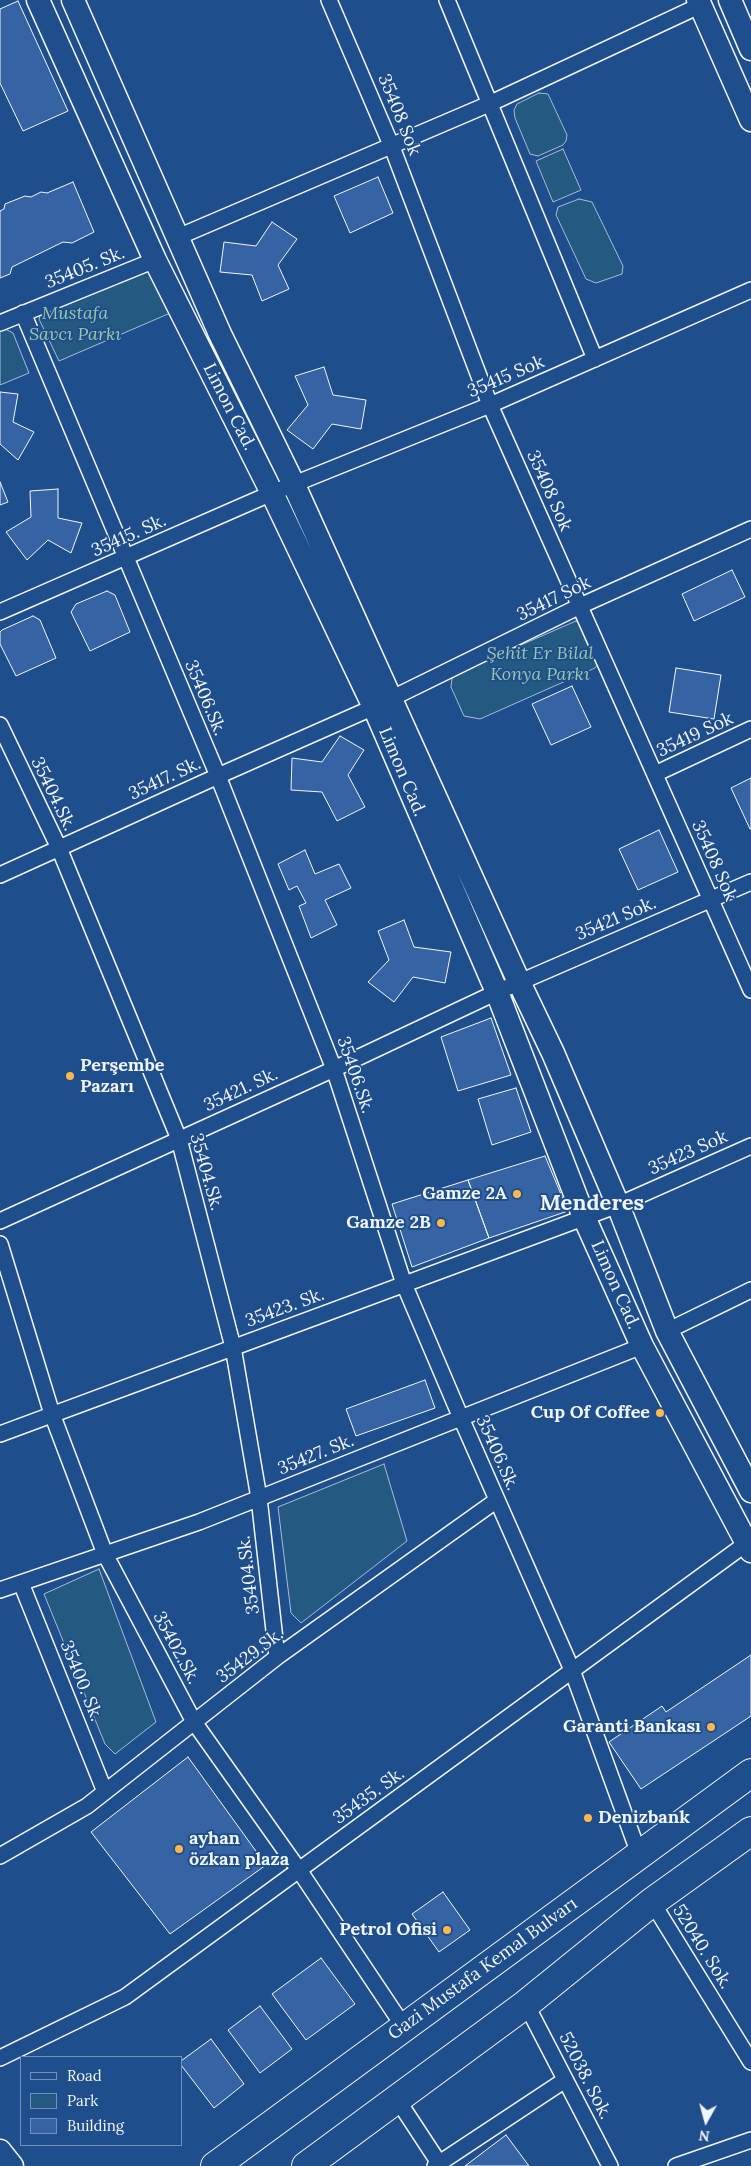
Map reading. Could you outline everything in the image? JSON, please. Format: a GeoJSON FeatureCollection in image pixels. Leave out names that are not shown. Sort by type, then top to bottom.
{"type":"FeatureCollection","features":[{"type":"Feature","properties":{"kind":"highway","name":"Gazi Mustafa Kemal Bulvarı"},"geometry":{"type":"LineString","coordinates":[[215,2166],[639,1854],[748,1780]]}},
{"type":"Feature","properties":{"kind":"highway"},"geometry":{"type":"LineString","coordinates":[[306,2166],[526,2004],[652,1902],[751,1831]]}},
{"type":"Feature","properties":{"kind":"street","name":"Limon Cad."},"geometry":{"type":"LineString","coordinates":[[38,0],[155,260],[272,493],[383,703],[553,1053],[618,1205],[668,1331],[751,1491]]}},
{"type":"Feature","properties":{"kind":"street","name":"Limon Cad."},"geometry":{"type":"LineString","coordinates":[[73,0],[220,334],[294,485],[383,703],[584,1217],[642,1346],[750,1545]]}},
{"type":"Feature","properties":{"kind":"street","name":"35408 Sok"},"geometry":{"type":"LineString","coordinates":[[329,0],[392,147],[490,405],[751,990]]}},
{"type":"Feature","properties":{"kind":"street"},"geometry":{"type":"LineString","coordinates":[[447,0],[595,359]]}},
{"type":"Feature","properties":{"kind":"street"},"geometry":{"type":"LineString","coordinates":[[730,0],[751,49]]}},
{"type":"Feature","properties":{"kind":"street"},"geometry":{"type":"LineString","coordinates":[[178,237],[489,104],[699,2],[751,120]]}},
{"type":"Feature","properties":{"kind":"street","name":"35405. Sk."},"geometry":{"type":"LineString","coordinates":[[0,323],[155,260]]}},
{"type":"Feature","properties":{"kind":"street","name":"35415 Sok"},"geometry":{"type":"LineString","coordinates":[[272,493],[490,405],[751,290]]}},
{"type":"Feature","properties":{"kind":"street","name":"35406.Sk."},"geometry":{"type":"LineString","coordinates":[[23,314],[218,776],[334,1069],[404,1284],[572,1670],[639,1854]]}},
{"type":"Feature","properties":{"kind":"street","name":"35415. Sk."},"geometry":{"type":"LineString","coordinates":[[0,612],[272,493]]}},
{"type":"Feature","properties":{"kind":"street","name":"35417 Sok"},"geometry":{"type":"LineString","coordinates":[[383,703],[580,606],[751,529]]}},
{"type":"Feature","properties":{"kind":"street","name":"35417. Sk."},"geometry":{"type":"LineString","coordinates":[[0,876],[383,703]]}},
{"type":"Feature","properties":{"kind":"street","name":"35404.Sk."},"geometry":{"type":"LineString","coordinates":[[0,725],[59,848],[178,1140],[233,1347],[259,1498],[277,1657]]}},
{"type":"Feature","properties":{"kind":"street","name":"35419 Sok"},"geometry":{"type":"LineString","coordinates":[[655,774],[751,729]]}},
{"type":"Feature","properties":{"kind":"street","name":"35421 Sok."},"geometry":{"type":"LineString","coordinates":[[497,992],[751,882]]}},
{"type":"Feature","properties":{"kind":"street","name":"35421. Sk."},"geometry":{"type":"LineString","coordinates":[[0,1221],[334,1069],[497,992]]}},
{"type":"Feature","properties":{"kind":"street","name":"35423 Sok"},"geometry":{"type":"LineString","coordinates":[[584,1217],[618,1205],[751,1146]]}},
{"type":"Feature","properties":{"kind":"street","name":"35423. Sk."},"geometry":{"type":"LineString","coordinates":[[0,1434],[584,1217]]}},
{"type":"Feature","properties":{"kind":"street","name":"35402.Sk."},"geometry":{"type":"LineString","coordinates":[[0,1244],[52,1414],[105,1554],[194,1722],[299,1870],[404,2027]]}},
{"type":"Feature","properties":{"kind":"street"},"geometry":{"type":"LineString","coordinates":[[668,1331],[751,1290]]}},
{"type":"Feature","properties":{"kind":"street","name":"35427. Sk."},"geometry":{"type":"LineString","coordinates":[[0,1590],[199,1522],[642,1346]]}},
{"type":"Feature","properties":{"kind":"street","name":"35429.Sk."},"geometry":{"type":"LineString","coordinates":[[0,1856],[87,1806],[277,1657],[497,1500]]}},
{"type":"Feature","properties":{"kind":"street","name":"35435. Sk."},"geometry":{"type":"LineString","coordinates":[[0,2058],[125,1997],[572,1670],[750,1545]]}},
{"type":"Feature","properties":{"kind":"street","name":"35400. Sk."},"geometry":{"type":"LineString","coordinates":[[21,1583],[105,1792]]}},
{"type":"Feature","properties":{"kind":"street","name":"52040. Sok."},"geometry":{"type":"LineString","coordinates":[[652,1902],[751,2062]]}},
{"type":"Feature","properties":{"kind":"street","name":"52038. Sok."},"geometry":{"type":"LineString","coordinates":[[526,2004],[610,2166]]}},
{"type":"Feature","properties":{"kind":"street"},"geometry":{"type":"LineString","coordinates":[[397,2099],[437,2164],[566,2080]]}},
{"type":"Feature","properties":{"kind":"street"},"geometry":{"type":"LineString","coordinates":[[676,2166],[751,2140]]}},
{"type":"Feature","properties":{"kind":"street"},"geometry":{"type":"LineString","coordinates":[[0,2151],[12,2166]]}},
{"type":"Feature","properties":{"kind":"green space"},"geometry":{"type":"Polygon","coordinates":[[[539,93],[548,94],[567,135],[563,145],[538,156],[530,154],[515,118],[514,110],[517,104],[539,93]]]}},
{"type":"Feature","properties":{"kind":"green space"},"geometry":{"type":"Polygon","coordinates":[[[563,149],[581,190],[553,202],[536,161],[563,149]]]}},
{"type":"Feature","properties":{"kind":"green space"},"geometry":{"type":"Polygon","coordinates":[[[579,199],[592,202],[623,266],[622,274],[596,283],[586,279],[556,215],[558,207],[579,199]]]}},
{"type":"Feature","properties":{"kind":"green space","name":"Mustafa Savcı Parkı"},"geometry":{"type":"Polygon","coordinates":[[[153,268],[175,311],[59,361],[39,319],[42,309],[153,268]]]}},
{"type":"Feature","properties":{"kind":"green space","name":"Mustafa Savcı Parkı"},"geometry":{"type":"Polygon","coordinates":[[[5,329],[13,333],[29,373],[0,385],[0,331],[5,329]]]}},
{"type":"Feature","properties":{"kind":"green space","name":"Şehit Er Bilal Konya Parkı"},"geometry":{"type":"Polygon","coordinates":[[[576,621],[584,624],[600,662],[595,668],[480,719],[464,716],[451,687],[452,678],[466,669],[576,621]]]}},
{"type":"Feature","properties":{"kind":"green space"},"geometry":{"type":"Polygon","coordinates":[[[384,1464],[407,1541],[301,1623],[291,1613],[278,1507],[384,1464]]]}},
{"type":"Feature","properties":{"kind":"green space"},"geometry":{"type":"Polygon","coordinates":[[[99,1569],[156,1722],[115,1754],[105,1744],[44,1594],[99,1569]]]}},
{"type":"Feature","properties":{"kind":"building"},"geometry":{"type":"Polygon","coordinates":[[[18,1],[68,111],[23,131],[0,83],[0,9],[18,1]]]}},
{"type":"Feature","properties":{"kind":"building"},"geometry":{"type":"Polygon","coordinates":[[[378,177],[393,213],[350,233],[334,196],[378,177]]]}},
{"type":"Feature","properties":{"kind":"building"},"geometry":{"type":"Polygon","coordinates":[[[73,182],[94,232],[72,243],[63,242],[12,267],[10,274],[0,278],[0,211],[4,209],[5,204],[25,196],[31,197],[41,192],[47,193],[73,182]]]}},
{"type":"Feature","properties":{"kind":"building"},"geometry":{"type":"Polygon","coordinates":[[[272,222],[297,239],[278,265],[289,289],[262,301],[252,275],[220,272],[224,242],[256,246],[272,222]]]}},
{"type":"Feature","properties":{"kind":"building"},"geometry":{"type":"Polygon","coordinates":[[[324,367],[333,395],[366,400],[361,429],[332,424],[313,449],[287,430],[308,405],[295,376],[324,367]]]}},
{"type":"Feature","properties":{"kind":"building"},"geometry":{"type":"Polygon","coordinates":[[[0,392],[18,394],[13,422],[34,432],[18,460],[0,444],[0,392]]]}},
{"type":"Feature","properties":{"kind":"building"},"geometry":{"type":"Polygon","coordinates":[[[0,482],[8,502],[0,505],[0,482]]]}},
{"type":"Feature","properties":{"kind":"building"},"geometry":{"type":"Polygon","coordinates":[[[58,489],[58,518],[82,523],[71,553],[48,540],[27,560],[6,532],[31,517],[30,491],[58,489]]]}},
{"type":"Feature","properties":{"kind":"building"},"geometry":{"type":"Polygon","coordinates":[[[732,570],[745,597],[694,621],[682,594],[732,570]]]}},
{"type":"Feature","properties":{"kind":"building"},"geometry":{"type":"Polygon","coordinates":[[[107,591],[115,595],[130,632],[90,651],[71,612],[76,604],[107,591]]]}},
{"type":"Feature","properties":{"kind":"building"},"geometry":{"type":"Polygon","coordinates":[[[33,616],[40,620],[56,658],[16,676],[0,644],[0,632],[33,616]]]}},
{"type":"Feature","properties":{"kind":"building"},"geometry":{"type":"Polygon","coordinates":[[[676,668],[721,675],[714,719],[669,712],[676,668]]]}},
{"type":"Feature","properties":{"kind":"building"},"geometry":{"type":"Polygon","coordinates":[[[572,686],[591,727],[551,745],[532,704],[572,686]]]}},
{"type":"Feature","properties":{"kind":"building"},"geometry":{"type":"Polygon","coordinates":[[[340,736],[364,750],[348,775],[365,807],[337,821],[322,792],[291,790],[292,758],[322,762],[340,736]]]}},
{"type":"Feature","properties":{"kind":"building"},"geometry":{"type":"Polygon","coordinates":[[[751,778],[751,829],[750,829],[731,788],[751,778]]]}},
{"type":"Feature","properties":{"kind":"building"},"geometry":{"type":"Polygon","coordinates":[[[659,830],[678,872],[638,890],[619,849],[659,830]]]}},
{"type":"Feature","properties":{"kind":"building"},"geometry":{"type":"Polygon","coordinates":[[[305,850],[315,874],[339,864],[351,888],[325,900],[337,925],[311,938],[299,906],[306,903],[297,886],[289,890],[278,864],[305,850]]]}},
{"type":"Feature","properties":{"kind":"building"},"geometry":{"type":"Polygon","coordinates":[[[404,920],[414,947],[451,952],[445,983],[413,977],[394,1002],[368,982],[389,960],[378,931],[404,920]]]}},
{"type":"Feature","properties":{"kind":"building"},"geometry":{"type":"Polygon","coordinates":[[[491,1018],[511,1075],[458,1091],[441,1037],[491,1018]]]}},
{"type":"Feature","properties":{"kind":"building"},"geometry":{"type":"Polygon","coordinates":[[[516,1088],[531,1132],[492,1145],[478,1099],[516,1088]]]}},
{"type":"Feature","properties":{"kind":"building","name":"Gamze 2A"},"geometry":{"type":"Polygon","coordinates":[[[545,1156],[568,1211],[489,1238],[468,1180],[545,1156]]]}},
{"type":"Feature","properties":{"kind":"building","name":"Gamze 2B"},"geometry":{"type":"Polygon","coordinates":[[[468,1180],[489,1238],[412,1267],[392,1204],[468,1180]]]}},
{"type":"Feature","properties":{"kind":"building"},"geometry":{"type":"Polygon","coordinates":[[[425,1380],[435,1408],[356,1436],[346,1409],[425,1380]]]}},
{"type":"Feature","properties":{"kind":"building"},"geometry":{"type":"Polygon","coordinates":[[[751,1655],[751,1716],[641,1789],[609,1742],[662,1706],[666,1712],[751,1655]]]}},
{"type":"Feature","properties":{"kind":"building","name":"ayhan özkan plaza"},"geometry":{"type":"Polygon","coordinates":[[[188,1757],[266,1865],[170,1934],[91,1832],[188,1757]]]}},
{"type":"Feature","properties":{"kind":"building"},"geometry":{"type":"Polygon","coordinates":[[[443,1892],[470,1930],[439,1952],[412,1914],[443,1892]]]}},
{"type":"Feature","properties":{"kind":"building"},"geometry":{"type":"Polygon","coordinates":[[[321,1958],[355,2004],[306,2040],[272,1994],[321,1958]]]}},
{"type":"Feature","properties":{"kind":"building"},"geometry":{"type":"Polygon","coordinates":[[[260,2006],[292,2049],[260,2073],[228,2030],[260,2006]]]}},
{"type":"Feature","properties":{"kind":"building"},"geometry":{"type":"Polygon","coordinates":[[[211,2039],[244,2084],[214,2108],[182,2066],[182,2060],[211,2039]]]}},
{"type":"Feature","properties":{"kind":"building"},"geometry":{"type":"Polygon","coordinates":[[[506,2135],[529,2166],[465,2166],[506,2135]]]}},
{"type":"Feature","properties":{"kind":"place","name":"Perşembe Pazarı"},"geometry":{"type":"Point","coordinates":[70,1076]}},
{"type":"Feature","properties":{"kind":"place","name":"Gamze 2A"},"geometry":{"type":"Point","coordinates":[517,1194]}},
{"type":"Feature","properties":{"kind":"place","name":"Gamze 2B"},"geometry":{"type":"Point","coordinates":[441,1223]}},
{"type":"Feature","properties":{"kind":"place","name":"Cup Of Coffee"},"geometry":{"type":"Point","coordinates":[660,1413]}},
{"type":"Feature","properties":{"kind":"place","name":"Garanti Bankası"},"geometry":{"type":"Point","coordinates":[711,1727]}},
{"type":"Feature","properties":{"kind":"place","name":"Denizbank"},"geometry":{"type":"Point","coordinates":[588,1818]}},
{"type":"Feature","properties":{"kind":"place","name":"ayhan özkan plaza"},"geometry":{"type":"Point","coordinates":[179,1849]}},
{"type":"Feature","properties":{"kind":"place","name":"Petrol Ofisi"},"geometry":{"type":"Point","coordinates":[447,1930]}},
{"type":"Feature","properties":{"kind":"district","name":"Menderes"},"geometry":{"type":"Point","coordinates":[592,1204]}}]}
